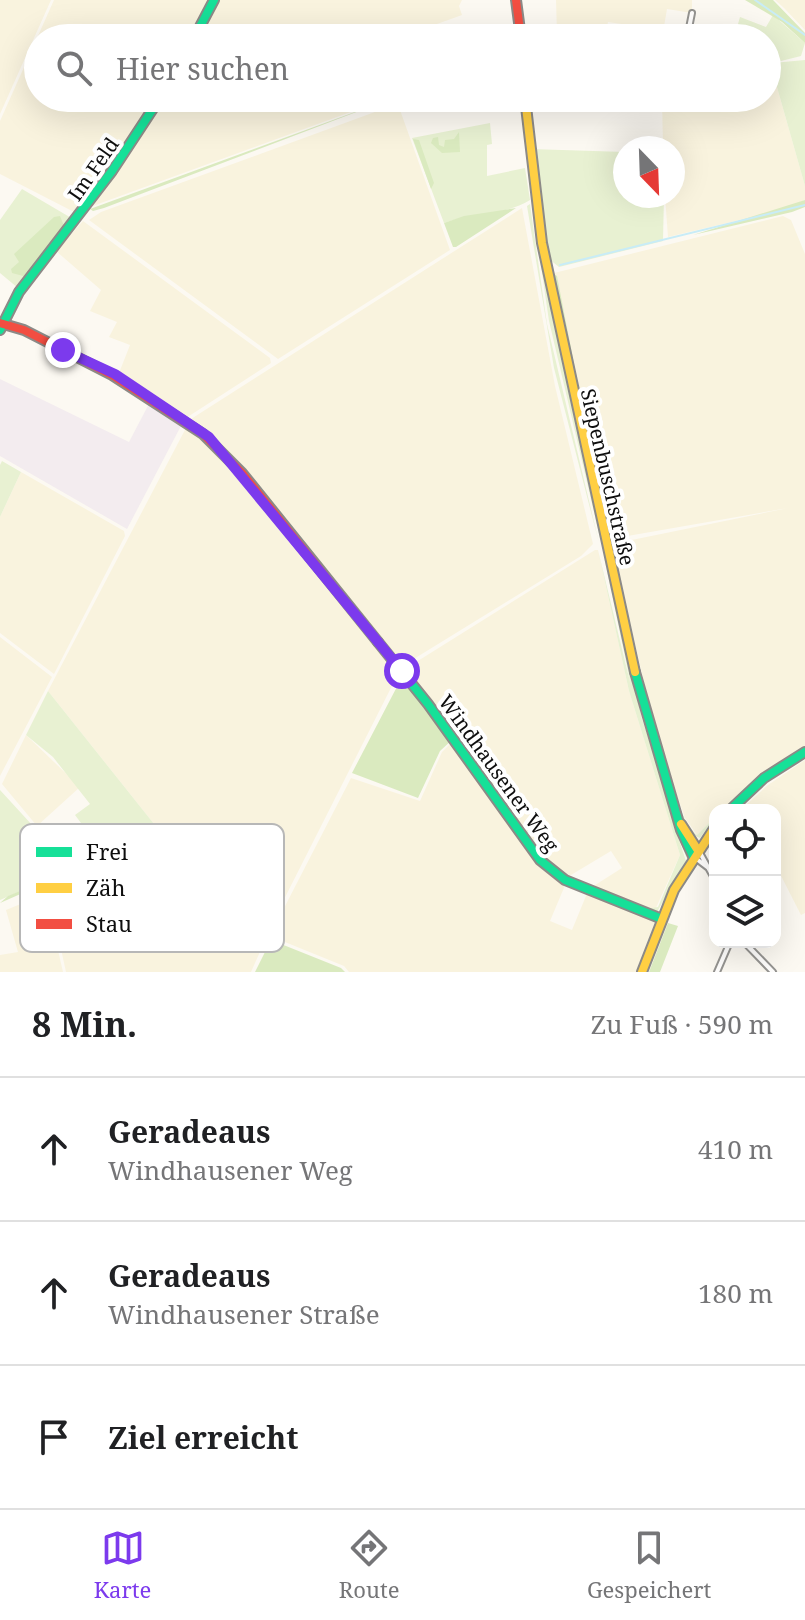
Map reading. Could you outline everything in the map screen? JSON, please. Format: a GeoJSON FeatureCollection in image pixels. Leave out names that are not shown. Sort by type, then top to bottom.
{"type":"FeatureCollection","features":[{"type":"Feature","properties":{"kind":"street"},"geometry":{"type":"LineString","coordinates":[[201,24],[214,0]]}},
{"type":"Feature","properties":{"kind":"street"},"geometry":{"type":"LineString","coordinates":[[516,0],[519,24]]}},
{"type":"Feature","properties":{"kind":"street"},"geometry":{"type":"LineString","coordinates":[[690,24],[692,13]]}},
{"type":"Feature","properties":{"kind":"street","name":"Im Feld"},"geometry":{"type":"LineString","coordinates":[[1,326],[19,292],[79,217],[150,112]]}},
{"type":"Feature","properties":{"kind":"street","name":"Siepenbuschstraße"},"geometry":{"type":"LineString","coordinates":[[526,112],[542,243],[583,444],[644,712],[681,824],[695,852]]}},
{"type":"Feature","properties":{"kind":"street","name":"Windhausener Weg"},"geometry":{"type":"LineString","coordinates":[[1,326],[24,330],[115,374],[209,437],[242,473],[392,658],[540,860],[565,880],[662,919]]}},
{"type":"Feature","properties":{"kind":"street"},"geometry":{"type":"LineString","coordinates":[[736,804],[764,778],[805,752]]}},
{"type":"Feature","properties":{"kind":"street"},"geometry":{"type":"LineString","coordinates":[[642,972],[662,919],[695,852],[709,834]]}},
{"type":"Feature","properties":{"kind":"street"},"geometry":{"type":"LineString","coordinates":[[695,852],[713,876]]}},
{"type":"Feature","properties":{"kind":"street"},"geometry":{"type":"LineString","coordinates":[[717,972],[727,948]]}},
{"type":"Feature","properties":{"kind":"street"},"geometry":{"type":"LineString","coordinates":[[750,948],[773,972]]}},
{"type":"Feature","properties":{"kind":"shaded area"},"geometry":{"type":"Polygon","coordinates":[[[0,0],[51,0],[40,24],[24,24],[24,60],[0,114],[0,0]]]}},
{"type":"Feature","properties":{"kind":"shaded area"},"geometry":{"type":"Polygon","coordinates":[[[54,0],[211,0],[199,24],[43,24],[54,0]]]}},
{"type":"Feature","properties":{"kind":"shaded area"},"geometry":{"type":"Polygon","coordinates":[[[217,0],[462,0],[459,6],[462,15],[437,24],[205,24],[217,0]]]}},
{"type":"Feature","properties":{"kind":"shaded area"},"geometry":{"type":"Polygon","coordinates":[[[556,0],[692,0],[692,13],[667,9],[664,24],[557,24],[556,0]]]}},
{"type":"Feature","properties":{"kind":"shaded area"},"geometry":{"type":"Polygon","coordinates":[[[775,0],[805,0],[805,30],[784,8],[775,0]]]}},
{"type":"Feature","properties":{"kind":"shaded area"},"geometry":{"type":"Polygon","coordinates":[[[24,67],[24,112],[148,112],[78,214],[0,174],[0,121],[24,67]]]}},
{"type":"Feature","properties":{"kind":"shaded area"},"geometry":{"type":"Polygon","coordinates":[[[781,101],[805,186],[805,200],[774,212],[668,237],[666,208],[685,208],[685,136],[663,136],[662,112],[781,112],[781,101]]]}},
{"type":"Feature","properties":{"kind":"shaded area"},"geometry":{"type":"Polygon","coordinates":[[[154,112],[351,112],[90,207],[154,112]]]}},
{"type":"Feature","properties":{"kind":"shaded area"},"geometry":{"type":"Polygon","coordinates":[[[375,112],[401,112],[450,250],[278,359],[89,220],[101,212],[375,112]]]}},
{"type":"Feature","properties":{"kind":"shaded area"},"geometry":{"type":"Polygon","coordinates":[[[522,208],[555,386],[593,544],[581,556],[404,665],[235,458],[191,419],[522,208]]]}},
{"type":"Feature","properties":{"kind":"shaded area"},"geometry":{"type":"Polygon","coordinates":[[[783,216],[791,220],[805,254],[805,746],[746,786],[728,804],[709,804],[709,823],[697,835],[685,818],[657,739],[612,544],[788,508],[616,538],[610,536],[554,273],[783,216]]]}},
{"type":"Feature","properties":{"kind":"shaded area"},"geometry":{"type":"Polygon","coordinates":[[[83,221],[270,358],[271,363],[186,418],[119,373],[130,345],[109,337],[117,322],[90,311],[101,290],[56,251],[83,221]]]}},
{"type":"Feature","properties":{"kind":"shaded area"},"geometry":{"type":"Polygon","coordinates":[[[0,379],[129,442],[151,400],[183,422],[127,529],[0,456],[0,379]]]}},
{"type":"Feature","properties":{"kind":"shaded area"},"geometry":{"type":"Polygon","coordinates":[[[187,426],[226,457],[399,672],[284,899],[284,824],[154,824],[48,691],[187,426]]]}},
{"type":"Feature","properties":{"kind":"shaded area"},"geometry":{"type":"Polygon","coordinates":[[[21,472],[124,531],[125,536],[54,674],[0,633],[0,517],[21,472]]]}},
{"type":"Feature","properties":{"kind":"shaded area"},"geometry":{"type":"Polygon","coordinates":[[[598,550],[629,691],[680,855],[655,910],[592,887],[622,868],[611,851],[566,878],[549,865],[408,671],[413,664],[598,550]]]}},
{"type":"Feature","properties":{"kind":"shaded area"},"geometry":{"type":"Polygon","coordinates":[[[0,637],[52,677],[0,776],[0,637]]]}},
{"type":"Feature","properties":{"kind":"shaded area"},"geometry":{"type":"Polygon","coordinates":[[[26,735],[80,787],[39,824],[35,824],[2,784],[26,735]]]}},
{"type":"Feature","properties":{"kind":"shaded area"},"geometry":{"type":"Polygon","coordinates":[[[453,741],[543,870],[566,883],[550,921],[572,930],[588,891],[656,920],[636,972],[349,972],[344,966],[284,942],[284,908],[351,778],[420,801],[442,752],[453,741]]]}},
{"type":"Feature","properties":{"kind":"shaded area"},"geometry":{"type":"Polygon","coordinates":[[[805,760],[805,913],[801,915],[781,876],[781,804],[747,804],[768,785],[805,760]]]}},
{"type":"Feature","properties":{"kind":"shaded area"},"geometry":{"type":"Polygon","coordinates":[[[20,904],[20,952],[58,952],[63,972],[0,972],[0,955],[18,952],[6,910],[20,904]]]}},
{"type":"Feature","properties":{"kind":"shaded area"},"geometry":{"type":"Polygon","coordinates":[[[62,952],[260,952],[251,972],[66,972],[62,952]]]}},
{"type":"Feature","properties":{"kind":"green space"},"geometry":{"type":"Polygon","coordinates":[[[745,0],[773,0],[805,33],[805,43],[782,22],[745,0]]]}},
{"type":"Feature","properties":{"kind":"green space"},"geometry":{"type":"Polygon","coordinates":[[[773,15],[805,43],[801,56],[781,61],[781,24],[768,24],[773,15]]]}},
{"type":"Feature","properties":{"kind":"green space"},"geometry":{"type":"Polygon","coordinates":[[[740,17],[758,24],[738,24],[740,17]]]}},
{"type":"Feature","properties":{"kind":"green space"},"geometry":{"type":"Polygon","coordinates":[[[805,60],[805,186],[781,101],[781,62],[805,60]]]}},
{"type":"Feature","properties":{"kind":"green space"},"geometry":{"type":"Polygon","coordinates":[[[355,112],[356,112],[104,208],[90,209],[355,112]]]}},
{"type":"Feature","properties":{"kind":"green space"},"geometry":{"type":"Polygon","coordinates":[[[490,123],[492,144],[487,145],[487,176],[525,168],[530,200],[499,212],[444,223],[412,138],[490,123]]]}},
{"type":"Feature","properties":{"kind":"green space"},"geometry":{"type":"Polygon","coordinates":[[[459,132],[460,152],[442,153],[431,143],[433,138],[438,137],[439,145],[444,147],[445,140],[454,139],[459,132]]]}},
{"type":"Feature","properties":{"kind":"green space"},"geometry":{"type":"Polygon","coordinates":[[[413,139],[419,140],[434,183],[431,189],[413,139]]]}},
{"type":"Feature","properties":{"kind":"green space"},"geometry":{"type":"Polygon","coordinates":[[[531,149],[613,152],[613,208],[664,208],[663,241],[559,267],[549,259],[531,149]]]}},
{"type":"Feature","properties":{"kind":"green space"},"geometry":{"type":"Polygon","coordinates":[[[22,189],[73,219],[18,288],[0,273],[0,220],[22,189]]]}},
{"type":"Feature","properties":{"kind":"green space"},"geometry":{"type":"Polygon","coordinates":[[[805,200],[805,207],[792,212],[693,235],[805,200]]]}},
{"type":"Feature","properties":{"kind":"green space"},"geometry":{"type":"Polygon","coordinates":[[[530,204],[547,324],[599,543],[554,368],[527,206],[530,204]]]}},
{"type":"Feature","properties":{"kind":"green space"},"geometry":{"type":"Polygon","coordinates":[[[532,204],[601,542],[549,321],[532,204]]]}},
{"type":"Feature","properties":{"kind":"green space"},"geometry":{"type":"Polygon","coordinates":[[[516,208],[453,247],[444,223],[464,216],[516,208]]]}},
{"type":"Feature","properties":{"kind":"green space"},"geometry":{"type":"Polygon","coordinates":[[[60,216],[66,231],[27,277],[12,273],[11,269],[19,262],[14,254],[54,217],[60,216]]]}},
{"type":"Feature","properties":{"kind":"green space"},"geometry":{"type":"Polygon","coordinates":[[[552,273],[557,276],[589,441],[586,442],[552,273]]]}},
{"type":"Feature","properties":{"kind":"green space"},"geometry":{"type":"Polygon","coordinates":[[[589,441],[610,535],[610,536],[586,442],[589,441]]]}},
{"type":"Feature","properties":{"kind":"green space"},"geometry":{"type":"Polygon","coordinates":[[[2,461],[21,472],[0,517],[0,465],[2,461]]]}},
{"type":"Feature","properties":{"kind":"green space"},"geometry":{"type":"Polygon","coordinates":[[[612,544],[634,651],[658,745],[684,817],[697,835],[686,824],[659,754],[623,611],[610,550],[612,544]]]}},
{"type":"Feature","properties":{"kind":"green space"},"geometry":{"type":"Polygon","coordinates":[[[598,550],[631,686],[603,552],[642,719],[687,853],[687,859],[676,831],[686,861],[657,912],[646,909],[658,907],[680,855],[629,691],[598,550]]]}},
{"type":"Feature","properties":{"kind":"green space"},"geometry":{"type":"Polygon","coordinates":[[[401,679],[405,679],[452,740],[440,751],[418,798],[352,773],[401,679]]]}},
{"type":"Feature","properties":{"kind":"green space"},"geometry":{"type":"Polygon","coordinates":[[[48,691],[154,824],[80,824],[75,815],[90,804],[53,757],[26,735],[48,691]]]}},
{"type":"Feature","properties":{"kind":"green space"},"geometry":{"type":"Polygon","coordinates":[[[805,746],[728,804],[746,786],[805,746]]]}},
{"type":"Feature","properties":{"kind":"green space"},"geometry":{"type":"Polygon","coordinates":[[[0,790],[31,824],[20,824],[20,891],[0,900],[0,790]]]}},
{"type":"Feature","properties":{"kind":"green space"},"geometry":{"type":"Polygon","coordinates":[[[709,823],[709,825],[700,838],[697,835],[709,823]]]}},
{"type":"Feature","properties":{"kind":"green space"},"geometry":{"type":"Polygon","coordinates":[[[20,891],[20,894],[0,903],[20,891]]]}},
{"type":"Feature","properties":{"kind":"green space"},"geometry":{"type":"Polygon","coordinates":[[[668,923],[678,926],[660,972],[649,972],[668,923]]]}},
{"type":"Feature","properties":{"kind":"green space"},"geometry":{"type":"Polygon","coordinates":[[[284,945],[345,972],[255,972],[265,952],[284,952],[284,945]]]}},
{"type":"Feature","properties":{"kind":"waterway"},"geometry":{"type":"LineString","coordinates":[[755,0],[805,35]]}},
{"type":"Feature","properties":{"kind":"waterway"},"geometry":{"type":"LineString","coordinates":[[560,265],[805,205]]}},
{"type":"Feature","properties":{"kind":"traffic: fast"},"geometry":{"type":"LineString","coordinates":[[201,24],[214,0]]}},
{"type":"Feature","properties":{"kind":"traffic: fast"},"geometry":{"type":"LineString","coordinates":[[0,330],[19,292],[112,171],[151,112]]}},
{"type":"Feature","properties":{"kind":"traffic: fast"},"geometry":{"type":"LineString","coordinates":[[378,642],[428,704],[540,860],[565,880],[662,919]]}},
{"type":"Feature","properties":{"kind":"traffic: fast"},"geometry":{"type":"LineString","coordinates":[[635,672],[681,830],[693,856]]}},
{"type":"Feature","properties":{"kind":"traffic: fast"},"geometry":{"type":"LineString","coordinates":[[736,804],[764,778],[805,752]]}},
{"type":"Feature","properties":{"kind":"traffic: slow"},"geometry":{"type":"LineString","coordinates":[[527,112],[542,243],[635,672]]}},
{"type":"Feature","properties":{"kind":"traffic: slow"},"geometry":{"type":"LineString","coordinates":[[681,824],[697,849]]}},
{"type":"Feature","properties":{"kind":"traffic: slow"},"geometry":{"type":"LineString","coordinates":[[642,972],[674,890],[709,836]]}},
{"type":"Feature","properties":{"kind":"traffic: jam"},"geometry":{"type":"LineString","coordinates":[[516,0],[519,24]]}},
{"type":"Feature","properties":{"kind":"traffic: jam"},"geometry":{"type":"LineString","coordinates":[[0,323],[24,330],[112,375],[203,434],[242,473],[378,642]]}},
{"type":"Feature","properties":{"kind":"route"},"geometry":{"type":"LineString","coordinates":[[63,350],[115,374],[209,437],[242,473],[402,671]]}}]}
